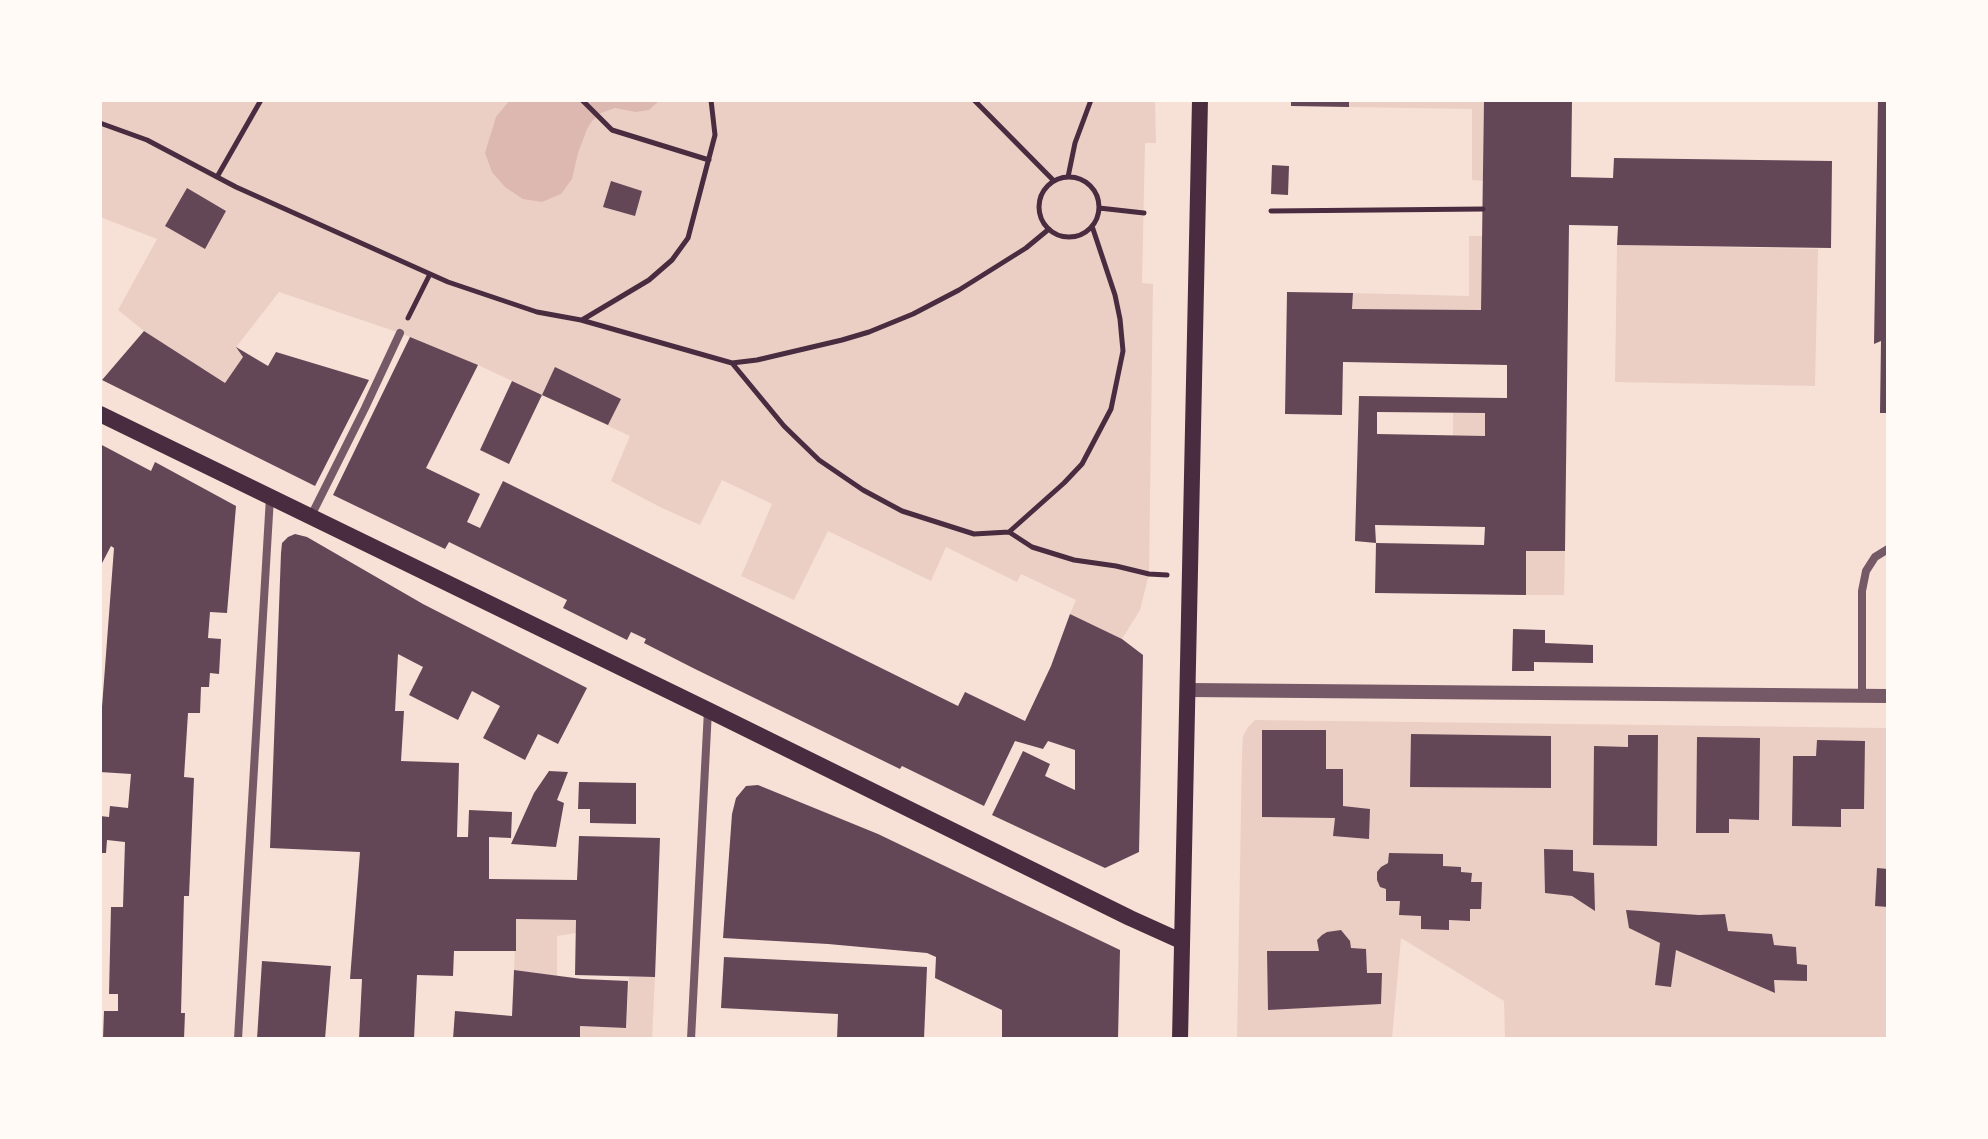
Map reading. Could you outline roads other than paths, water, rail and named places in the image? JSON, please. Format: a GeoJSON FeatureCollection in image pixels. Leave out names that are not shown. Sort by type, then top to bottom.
{"type":"FeatureCollection","features":[{"type":"Feature","properties":{"kind":"main road"},"geometry":{"type":"LineString","coordinates":[[1180,1039],[1200,100]]}},
{"type":"Feature","properties":{"kind":"main road"},"geometry":{"type":"LineString","coordinates":[[100,414],[1181,941]]}},
{"type":"Feature","properties":{"kind":"street"},"geometry":{"type":"LineString","coordinates":[[311,516],[400,333]]}},
{"type":"Feature","properties":{"kind":"street"},"geometry":{"type":"LineString","coordinates":[[238,1039],[270,497]]}},
{"type":"Feature","properties":{"kind":"street"},"geometry":{"type":"LineString","coordinates":[[1862,696],[1862,591],[1866,571],[1875,557],[1888,549]]}},
{"type":"Feature","properties":{"kind":"street"},"geometry":{"type":"LineString","coordinates":[[1189,690],[1888,696]]}},
{"type":"Feature","properties":{"kind":"street"},"geometry":{"type":"LineString","coordinates":[[691,1039],[708,710]]}}]}
